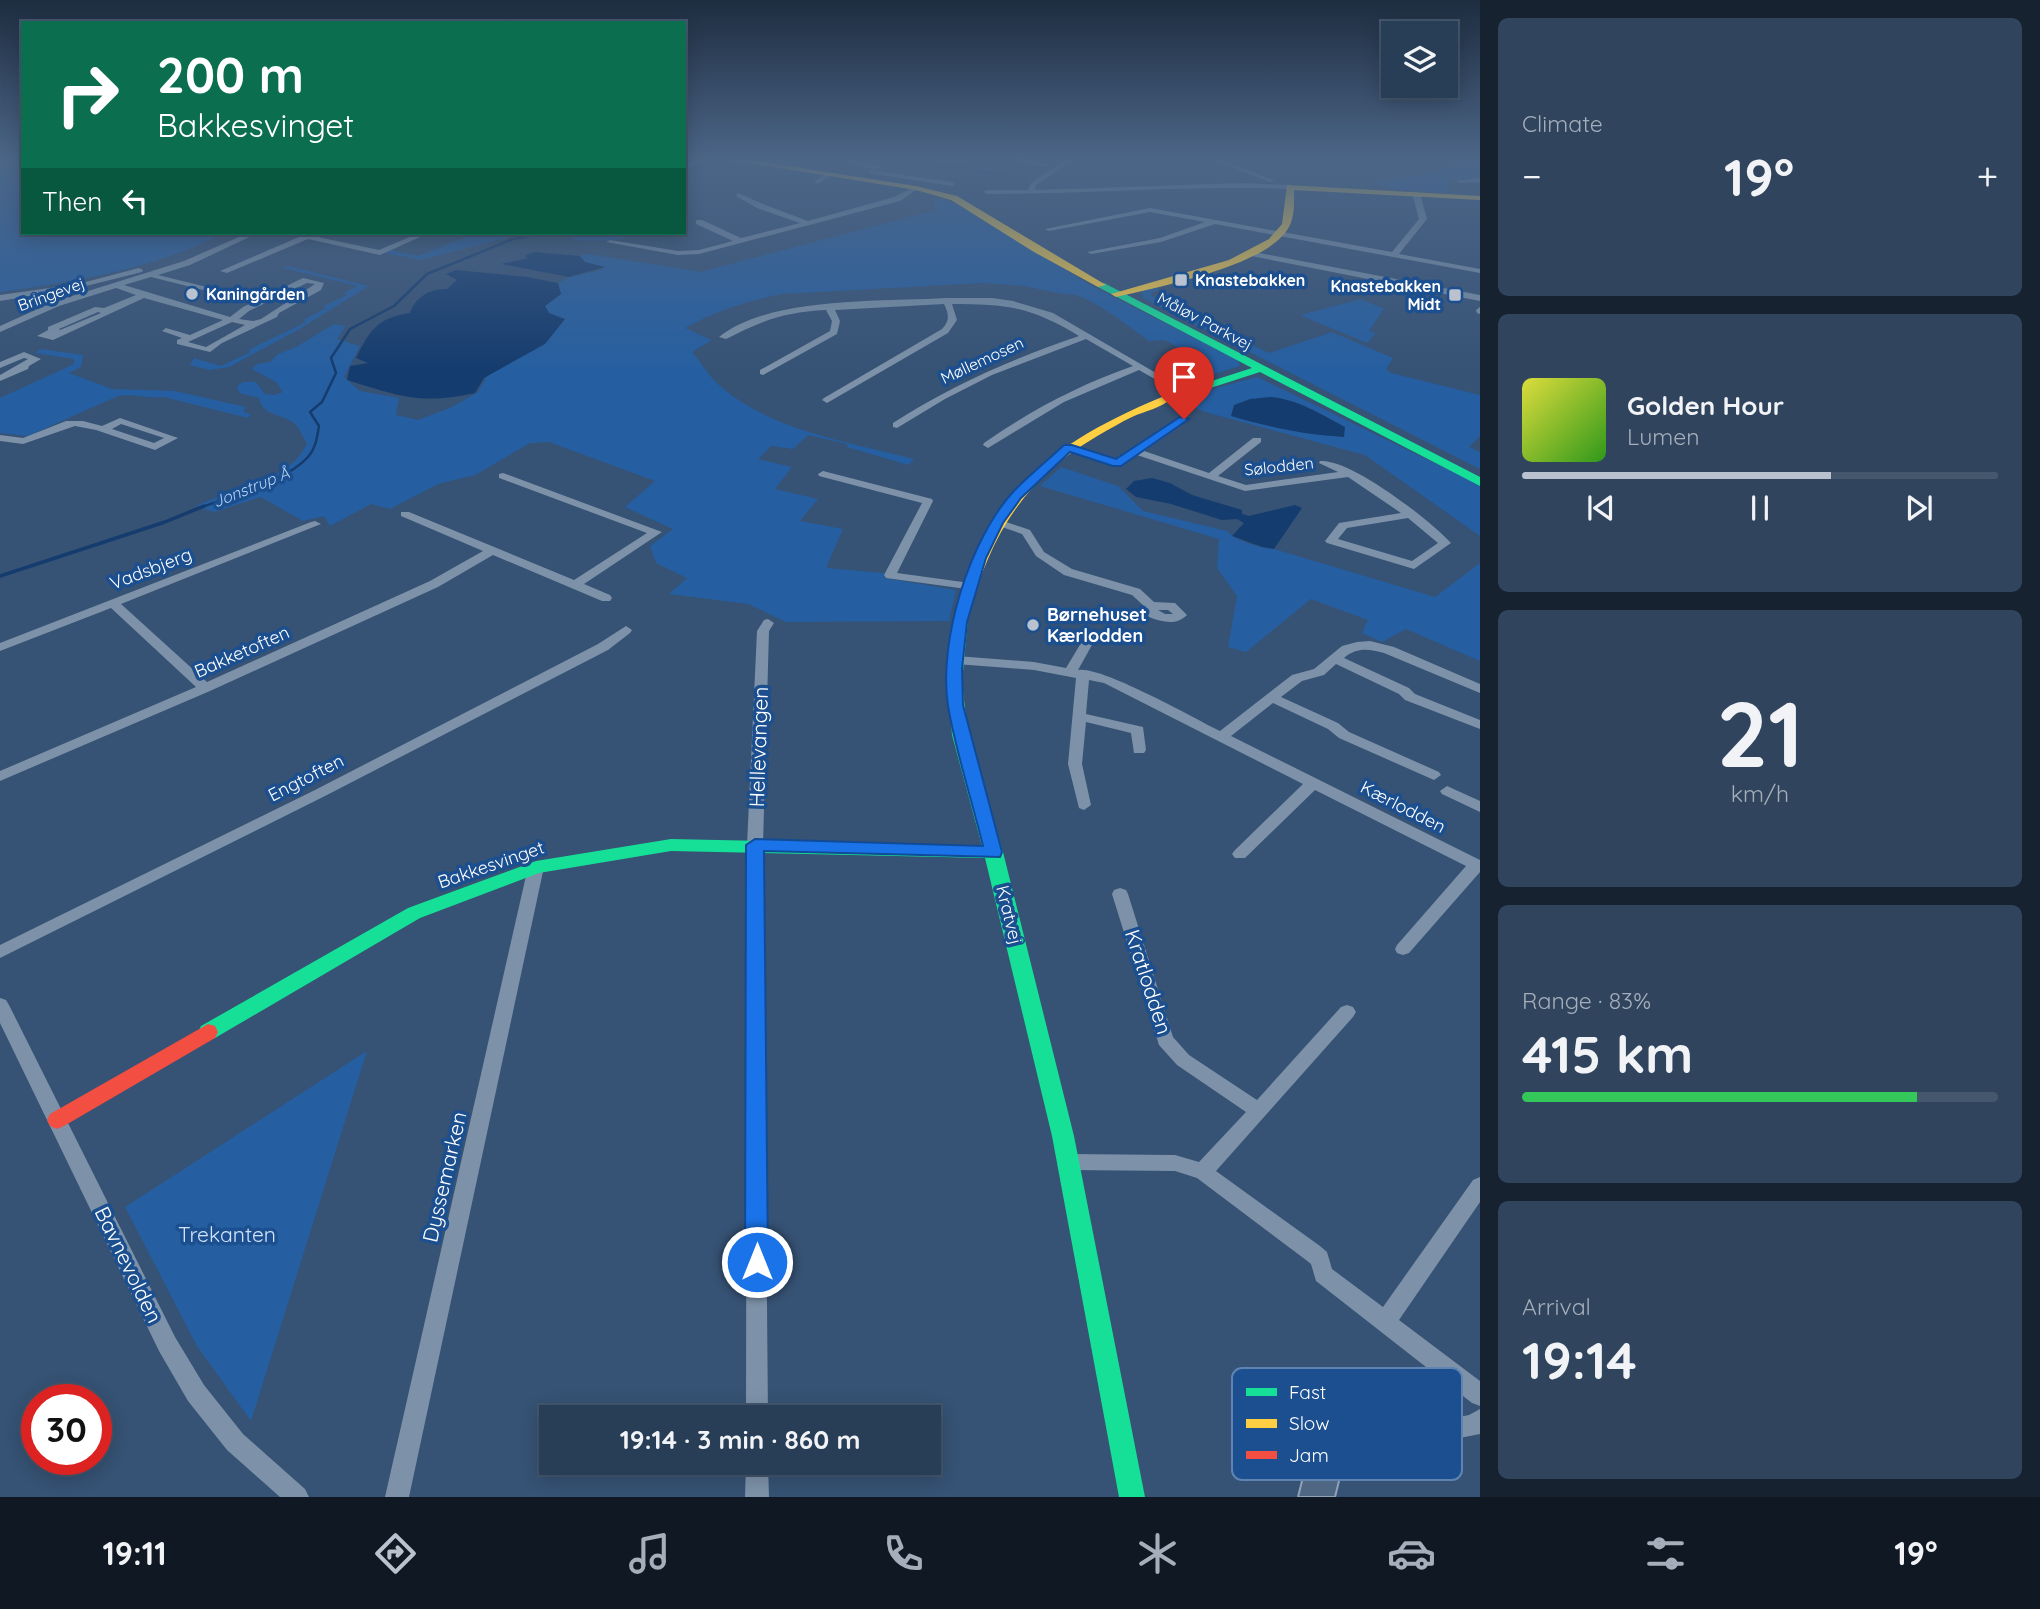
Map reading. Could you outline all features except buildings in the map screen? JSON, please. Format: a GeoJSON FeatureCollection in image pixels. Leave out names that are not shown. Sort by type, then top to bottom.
{"type":"FeatureCollection","features":[{"type":"Feature","properties":{"kind":"street"},"geometry":{"type":"LineString","coordinates":[[716,230],[740,241]]}},
{"type":"Feature","properties":{"kind":"street"},"geometry":{"type":"LineString","coordinates":[[610,242],[689,253],[782,230]]}},
{"type":"Feature","properties":{"kind":"street","name":"Måløv Parkvej"},"geometry":{"type":"LineString","coordinates":[[1005,230],[1113,292],[1258,369],[1480,482]]}},
{"type":"Feature","properties":{"kind":"street"},"geometry":{"type":"LineString","coordinates":[[1091,252],[1161,240],[1191,230]]}},
{"type":"Feature","properties":{"kind":"street"},"geometry":{"type":"LineString","coordinates":[[1258,230],[1480,271]]}},
{"type":"Feature","properties":{"kind":"street"},"geometry":{"type":"LineString","coordinates":[[1113,292],[1219,265],[1249,253],[1281,234],[1283,230]]}},
{"type":"Feature","properties":{"kind":"street"},"geometry":{"type":"LineString","coordinates":[[1394,255],[1414,230]]}},
{"type":"Feature","properties":{"kind":"street"},"geometry":{"type":"LineString","coordinates":[[0,298],[78,286],[138,271],[183,256],[230,235]]}},
{"type":"Feature","properties":{"kind":"street","name":"Bringevej"},"geometry":{"type":"LineString","coordinates":[[0,329],[56,304],[153,275],[212,253],[250,235]]}},
{"type":"Feature","properties":{"kind":"street"},"geometry":{"type":"LineString","coordinates":[[298,235],[380,253],[420,235]]}},
{"type":"Feature","properties":{"kind":"street"},"geometry":{"type":"LineString","coordinates":[[318,239],[329,235]]}},
{"type":"Feature","properties":{"kind":"street"},"geometry":{"type":"LineString","coordinates":[[410,239],[419,242],[434,235]]}},
{"type":"Feature","properties":{"kind":"street"},"geometry":{"type":"LineString","coordinates":[[223,271],[307,237]]}},
{"type":"Feature","properties":{"kind":"street"},"geometry":{"type":"LineString","coordinates":[[1249,253],[1480,298]]}},
{"type":"Feature","properties":{"kind":"street"},"geometry":{"type":"LineString","coordinates":[[153,275],[212,291]]}},
{"type":"Feature","properties":{"kind":"street"},"geometry":{"type":"LineString","coordinates":[[306,280],[320,283],[318,288],[255,324],[218,341],[218,345],[207,350],[180,342],[231,318],[306,280]]}},
{"type":"Feature","properties":{"kind":"street"},"geometry":{"type":"LineString","coordinates":[[119,286],[255,324]]}},
{"type":"Feature","properties":{"kind":"street"},"geometry":{"type":"LineString","coordinates":[[104,311],[110,312],[50,338],[41,336],[56,330],[51,328],[98,309],[104,311],[144,295]]}},
{"type":"Feature","properties":{"kind":"street"},"geometry":{"type":"LineString","coordinates":[[827,400],[945,331],[953,324],[954,317],[947,301]]}},
{"type":"Feature","properties":{"kind":"street"},"geometry":{"type":"LineString","coordinates":[[723,337],[778,312],[829,307],[992,301],[1023,306],[1050,315],[1182,391]]}},
{"type":"Feature","properties":{"kind":"street"},"geometry":{"type":"LineString","coordinates":[[762,372],[834,332],[836,321],[829,307]]}},
{"type":"Feature","properties":{"kind":"street"},"geometry":{"type":"LineString","coordinates":[[166,331],[190,337]]}},
{"type":"Feature","properties":{"kind":"street","name":"Møllemosen"},"geometry":{"type":"LineString","coordinates":[[897,425],[932,401],[999,367],[1087,336]]}},
{"type":"Feature","properties":{"kind":"street"},"geometry":{"type":"LineString","coordinates":[[0,365],[24,355],[36,359],[20,366],[25,368],[0,378]]}},
{"type":"Feature","properties":{"kind":"street"},"geometry":{"type":"LineString","coordinates":[[988,445],[1044,407],[1104,379],[1140,367]]}},
{"type":"Feature","properties":{"kind":"street","name":"Kratvej"},"geometry":{"type":"LineString","coordinates":[[1134,1496],[1068,1162],[994,852],[957,715],[956,660],[960,622],[979,558],[997,522],[1037,474],[1068,448],[1114,420],[1182,391],[1258,369]]}},
{"type":"Feature","properties":{"kind":"street"},"geometry":{"type":"LineString","coordinates":[[1068,448],[1117,464],[1184,419]]}},
{"type":"Feature","properties":{"kind":"street"},"geometry":{"type":"LineString","coordinates":[[0,438],[8,441],[26,440],[76,423],[155,447],[173,438],[120,421],[101,430]]}},
{"type":"Feature","properties":{"kind":"street","name":"Sølodden"},"geometry":{"type":"LineString","coordinates":[[1210,477],[1257,440]]}},
{"type":"Feature","properties":{"kind":"street","name":"Sølodden"},"geometry":{"type":"LineString","coordinates":[[1137,452],[1245,488],[1353,473]]}},
{"type":"Feature","properties":{"kind":"street","name":"Sølodden"},"geometry":{"type":"LineString","coordinates":[[1324,463],[1353,473],[1445,543],[1414,565],[1331,541],[1343,525],[1408,515]]}},
{"type":"Feature","properties":{"kind":"street"},"geometry":{"type":"LineString","coordinates":[[823,474],[926,499],[890,575],[970,587]]}},
{"type":"Feature","properties":{"kind":"street"},"geometry":{"type":"LineString","coordinates":[[503,476],[656,532],[575,585]]}},
{"type":"Feature","properties":{"kind":"street"},"geometry":{"type":"LineString","coordinates":[[405,514],[606,598]]}},
{"type":"Feature","properties":{"kind":"street"},"geometry":{"type":"LineString","coordinates":[[997,522],[1026,532],[1040,554],[1068,572],[1136,592],[1152,606]]}},
{"type":"Feature","properties":{"kind":"street","name":"Vadsbjerg"},"geometry":{"type":"LineString","coordinates":[[0,647],[315,524]]}},
{"type":"Feature","properties":{"kind":"street","name":"Bakketoften"},"geometry":{"type":"LineString","coordinates":[[0,776],[205,688],[434,584],[493,550]]}},
{"type":"Feature","properties":{"kind":"street"},"geometry":{"type":"LineString","coordinates":[[113,603],[205,688]]}},
{"type":"Feature","properties":{"kind":"street","name":"Hellevangen"},"geometry":{"type":"LineString","coordinates":[[757,1405],[755,845],[763,631],[768,623]]}},
{"type":"Feature","properties":{"kind":"street","name":"Engtoften"},"geometry":{"type":"LineString","coordinates":[[0,952],[423,740],[610,643],[626,631]]}},
{"type":"Feature","properties":{"kind":"street"},"geometry":{"type":"LineString","coordinates":[[1081,633],[1091,636],[1077,672],[1079,716],[1075,764],[1084,805]]}},
{"type":"Feature","properties":{"kind":"street"},"geometry":{"type":"LineString","coordinates":[[1222,737],[1297,678],[1320,672],[1347,649],[1370,645],[1480,689]]}},
{"type":"Feature","properties":{"kind":"street"},"geometry":{"type":"LineString","coordinates":[[1335,659],[1404,691],[1410,697],[1480,725]]}},
{"type":"Feature","properties":{"kind":"street","name":"Kærlodden"},"geometry":{"type":"LineString","coordinates":[[956,660],[1077,672],[1108,680],[1135,691],[1478,866],[1403,949]]}},
{"type":"Feature","properties":{"kind":"street"},"geometry":{"type":"LineString","coordinates":[[1272,698],[1333,726],[1344,735],[1434,775]]}},
{"type":"Feature","properties":{"kind":"street"},"geometry":{"type":"LineString","coordinates":[[1079,716],[1138,730],[1139,750]]}},
{"type":"Feature","properties":{"kind":"street"},"geometry":{"type":"LineString","coordinates":[[1240,854],[1312,783]]}},
{"type":"Feature","properties":{"kind":"street","name":"Kærlodden"},"geometry":{"type":"LineString","coordinates":[[1447,791],[1480,807]]}},
{"type":"Feature","properties":{"kind":"street","name":"Bakkesvinget"},"geometry":{"type":"LineString","coordinates":[[57,1120],[414,913],[536,867],[671,845],[994,852]]}},
{"type":"Feature","properties":{"kind":"street","name":"Dyssemarken"},"geometry":{"type":"LineString","coordinates":[[397,1497],[536,867]]}},
{"type":"Feature","properties":{"kind":"street","name":"Kratlodden"},"geometry":{"type":"LineString","coordinates":[[1120,894],[1165,1040],[1183,1060],[1259,1111]]}},
{"type":"Feature","properties":{"kind":"street","name":"Bavnevolden"},"geometry":{"type":"LineString","coordinates":[[0,1005],[167,1344],[196,1393],[235,1442],[297,1497]]}},
{"type":"Feature","properties":{"kind":"street"},"geometry":{"type":"LineString","coordinates":[[1203,1172],[1347,1012]]}},
{"type":"Feature","properties":{"kind":"street"},"geometry":{"type":"LineString","coordinates":[[1068,1162],[1175,1163],[1203,1172],[1313,1253],[1320,1259],[1323,1274],[1445,1368]]}},
{"type":"Feature","properties":{"kind":"street"},"geometry":{"type":"LineString","coordinates":[[1385,1322],[1480,1186]]}},
{"type":"Feature","properties":{"kind":"street"},"geometry":{"type":"LineString","coordinates":[[1462,1381],[1480,1395]]}},
{"type":"Feature","properties":{"kind":"street"},"geometry":{"type":"LineString","coordinates":[[1462,1427],[1474,1425],[1480,1420]]}},
{"type":"Feature","properties":{"kind":"street"},"geometry":{"type":"LineString","coordinates":[[757,1475],[757,1497]]}},
{"type":"Feature","properties":{"kind":"green space"},"geometry":{"type":"Polygon","coordinates":[[[0,230],[21,230],[21,235],[219,235],[142,265],[57,284],[0,292],[0,230]]]}},
{"type":"Feature","properties":{"kind":"green space"},"geometry":{"type":"Polygon","coordinates":[[[860,230],[999,230],[1092,286],[1238,360],[1240,366],[1199,379],[1191,373],[1208,365],[1165,340],[1149,341],[1107,311],[1083,298],[1024,286],[982,283],[782,294],[732,307],[685,328],[712,340],[692,352],[715,381],[762,414],[812,433],[914,459],[908,465],[847,447],[847,444],[808,435],[793,449],[771,446],[758,459],[792,467],[775,489],[818,499],[800,521],[843,529],[826,568],[884,573],[884,578],[956,590],[949,621],[786,622],[748,604],[669,594],[687,578],[656,563],[650,546],[673,529],[625,507],[655,481],[549,442],[530,443],[475,475],[438,484],[390,509],[371,504],[330,526],[324,516],[303,521],[261,497],[214,512],[196,506],[274,476],[299,456],[307,443],[296,425],[264,409],[259,398],[239,393],[237,386],[243,382],[256,382],[265,394],[283,392],[276,382],[252,369],[257,364],[270,362],[278,354],[296,347],[334,324],[346,326],[337,339],[360,346],[344,377],[360,391],[399,398],[396,415],[418,420],[452,407],[478,392],[491,369],[545,305],[561,294],[558,283],[569,277],[602,270],[604,267],[585,262],[580,256],[587,254],[700,272],[860,230]]]}},
{"type":"Feature","properties":{"kind":"green space"},"geometry":{"type":"Polygon","coordinates":[[[472,235],[516,235],[421,260],[385,253],[390,250],[418,256],[472,235]]]}},
{"type":"Feature","properties":{"kind":"green space"},"geometry":{"type":"Polygon","coordinates":[[[575,235],[638,235],[611,240],[574,240],[575,235]]]}},
{"type":"Feature","properties":{"kind":"green space"},"geometry":{"type":"Polygon","coordinates":[[[288,266],[369,286],[298,330],[229,367],[209,370],[190,365],[194,358],[221,366],[251,352],[248,350],[306,322],[303,320],[326,308],[323,306],[347,295],[344,293],[357,286],[283,268],[288,266]]]}},
{"type":"Feature","properties":{"kind":"green space"},"geometry":{"type":"Polygon","coordinates":[[[1155,287],[1160,290],[1151,292],[1152,296],[1269,353],[1332,332],[1393,358],[1386,369],[1391,373],[1480,395],[1480,436],[1469,447],[1480,452],[1480,469],[1143,298],[1141,290],[1155,287]]]}},
{"type":"Feature","properties":{"kind":"green space"},"geometry":{"type":"Polygon","coordinates":[[[1361,299],[1384,309],[1369,331],[1376,333],[1367,343],[1300,315],[1361,299]]]}},
{"type":"Feature","properties":{"kind":"green space"},"geometry":{"type":"Polygon","coordinates":[[[41,349],[83,355],[81,367],[69,373],[112,389],[175,391],[246,407],[243,412],[251,414],[248,418],[164,397],[124,395],[28,436],[0,433],[0,398],[74,364],[74,359],[35,353],[41,349]]]}},
{"type":"Feature","properties":{"kind":"green space"},"geometry":{"type":"Polygon","coordinates":[[[1257,377],[1480,485],[1480,536],[1365,455],[1205,412],[1176,399],[1257,377]]]}},
{"type":"Feature","properties":{"kind":"green space"},"geometry":{"type":"Polygon","coordinates":[[[1061,467],[1118,486],[1143,511],[1227,531],[1249,543],[1435,597],[1480,563],[1480,661],[1406,629],[1382,642],[1362,633],[1368,620],[1311,599],[1246,652],[1228,647],[1237,596],[1217,568],[1219,539],[1040,486],[1061,467]]]}},
{"type":"Feature","properties":{"kind":"green space","name":"Trekanten"},"geometry":{"type":"Polygon","coordinates":[[[367,1051],[251,1421],[197,1346],[125,1207],[367,1051]]]}},
{"type":"Feature","properties":{"kind":"shaded area"},"geometry":{"type":"Polygon","coordinates":[[[534,252],[580,256],[585,262],[605,267],[569,277],[501,264],[528,258],[524,256],[534,252]]]}},
{"type":"Feature","properties":{"kind":"shaded area"},"geometry":{"type":"Polygon","coordinates":[[[456,270],[558,283],[561,294],[545,306],[549,313],[565,319],[545,344],[484,378],[475,393],[456,397],[410,397],[347,380],[350,366],[368,363],[356,358],[376,327],[390,318],[410,313],[424,295],[447,289],[457,280],[446,274],[456,270]]]}},
{"type":"Feature","properties":{"kind":"shaded area"},"geometry":{"type":"Polygon","coordinates":[[[1270,397],[1318,412],[1345,427],[1344,437],[1287,430],[1231,416],[1234,405],[1250,399],[1270,397]]]}},
{"type":"Feature","properties":{"kind":"shaded area"},"geometry":{"type":"Polygon","coordinates":[[[1152,478],[1170,483],[1192,495],[1242,510],[1242,514],[1249,516],[1295,505],[1302,508],[1274,549],[1262,547],[1232,536],[1244,523],[1237,519],[1222,520],[1171,504],[1136,497],[1126,489],[1134,481],[1152,478]]]}},
{"type":"Feature","properties":{"kind":"waterway","name":"Jonstrup Å"},"geometry":{"type":"LineString","coordinates":[[200,508],[273,481],[299,466],[311,454],[319,426],[310,412],[322,402],[336,373],[331,358],[350,329],[394,306],[427,274],[513,239],[535,235]]}},
{"type":"Feature","properties":{"kind":"waterway","name":"Jonstrup Å"},"geometry":{"type":"LineString","coordinates":[[0,576],[165,522],[204,506]]}},
{"type":"Feature","properties":{"kind":"traffic: fast"},"geometry":{"type":"LineString","coordinates":[[1101,285],[1480,482]]}},
{"type":"Feature","properties":{"kind":"traffic: fast"},"geometry":{"type":"LineString","coordinates":[[1166,399],[1258,369]]}},
{"type":"Feature","properties":{"kind":"traffic: fast"},"geometry":{"type":"LineString","coordinates":[[961,619],[955,682],[960,735],[999,876],[1063,1136],[1132,1497]]}},
{"type":"Feature","properties":{"kind":"traffic: fast"},"geometry":{"type":"LineString","coordinates":[[208,1032],[414,913],[536,867],[671,845],[994,852]]}},
{"type":"Feature","properties":{"kind":"traffic: slow"},"geometry":{"type":"LineString","coordinates":[[1005,230],[1101,285]]}},
{"type":"Feature","properties":{"kind":"traffic: slow"},"geometry":{"type":"LineString","coordinates":[[1116,294],[1232,262],[1272,241],[1283,230]]}},
{"type":"Feature","properties":{"kind":"traffic: slow"},"geometry":{"type":"LineString","coordinates":[[961,619],[972,578],[987,542],[1007,510],[1032,481],[1061,456],[1093,434],[1166,399]]}},
{"type":"Feature","properties":{"kind":"traffic: jam"},"geometry":{"type":"LineString","coordinates":[[57,1120],[208,1032]]}},
{"type":"Feature","properties":{"kind":"place","name":"Knastebakken"},"geometry":{"type":"Point","coordinates":[1181,280]}},
{"type":"Feature","properties":{"kind":"place","name":"Kaningården"},"geometry":{"type":"Point","coordinates":[192,294]}},
{"type":"Feature","properties":{"kind":"place","name":"Knastebakken Midt"},"geometry":{"type":"Point","coordinates":[1455,295]}},
{"type":"Feature","properties":{"kind":"place","name":"Børnehuset Kærlodden"},"geometry":{"type":"Point","coordinates":[1033,625]}},
{"type":"Feature","properties":{"kind":"route"},"geometry":{"type":"LineString","coordinates":[[757,1262],[755,845],[994,852],[956,705],[955,669],[960,622],[979,558],[997,522],[1017,495],[1068,448],[1117,464],[1184,419]]}}]}
